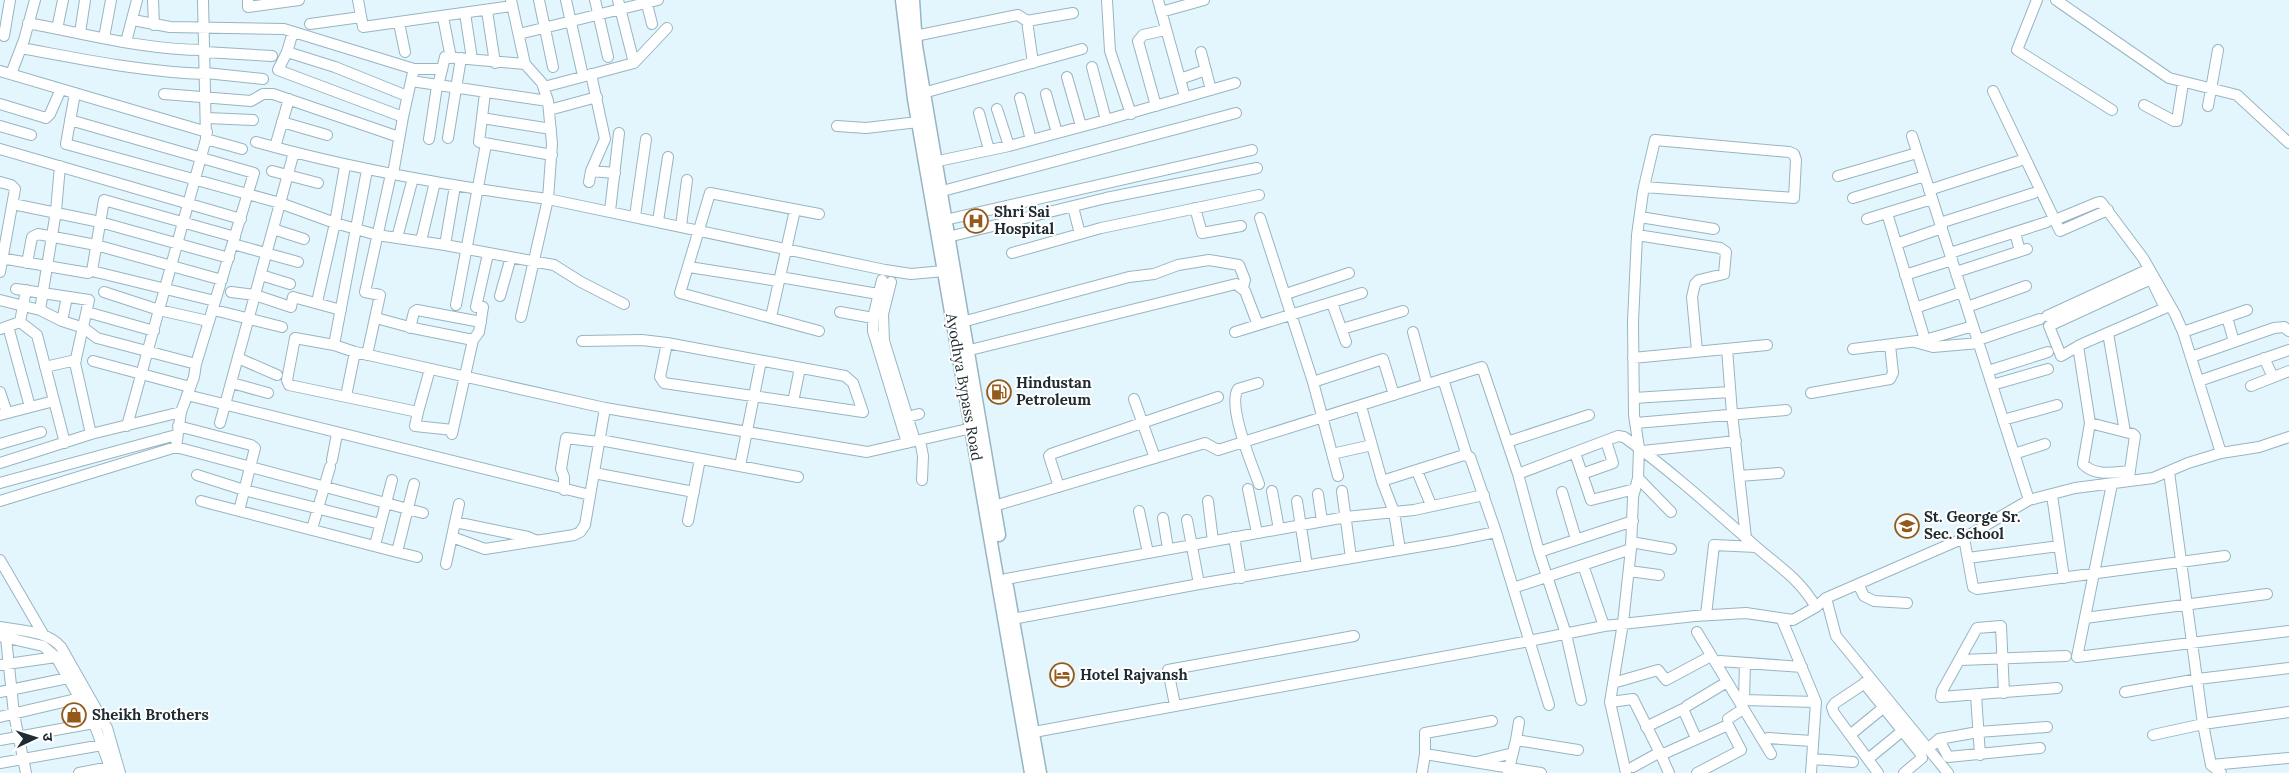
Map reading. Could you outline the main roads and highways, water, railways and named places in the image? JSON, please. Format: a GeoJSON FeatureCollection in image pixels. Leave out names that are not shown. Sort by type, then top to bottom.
{"type":"FeatureCollection","features":[{"type":"Feature","properties":{"kind":"main road","name":"Ayodhya Bypass Road"},"geometry":{"type":"LineString","coordinates":[[902,0],[908,59],[918,122],[931,163]]}},
{"type":"Feature","properties":{"kind":"main road","name":"Ayodhya Bypass Road"},"geometry":{"type":"LineString","coordinates":[[913,0],[915,36],[931,163],[944,229],[948,276],[994,506],[1006,579],[1009,620],[1031,773]]}},
{"type":"Feature","properties":{"kind":"main road","name":"Ayodhya Bypass Road"},"geometry":{"type":"LineString","coordinates":[[948,276],[962,322],[963,352],[972,428],[1009,620],[1034,732],[1040,773]]}},
{"type":"Feature","properties":{"kind":"place","name":"Shri Sai Hospital"},"geometry":{"type":"Point","coordinates":[976,221]}},
{"type":"Feature","properties":{"kind":"place","name":"Hindustan Petroleum"},"geometry":{"type":"Point","coordinates":[999,392]}},
{"type":"Feature","properties":{"kind":"place","name":"St. George Sr. Sec. School"},"geometry":{"type":"Point","coordinates":[1907,526]}},
{"type":"Feature","properties":{"kind":"place","name":"Hotel Rajvansh"},"geometry":{"type":"Point","coordinates":[1062,675]}},
{"type":"Feature","properties":{"kind":"place","name":"Sheikh Brothers"},"geometry":{"type":"Point","coordinates":[74,715]}}]}
